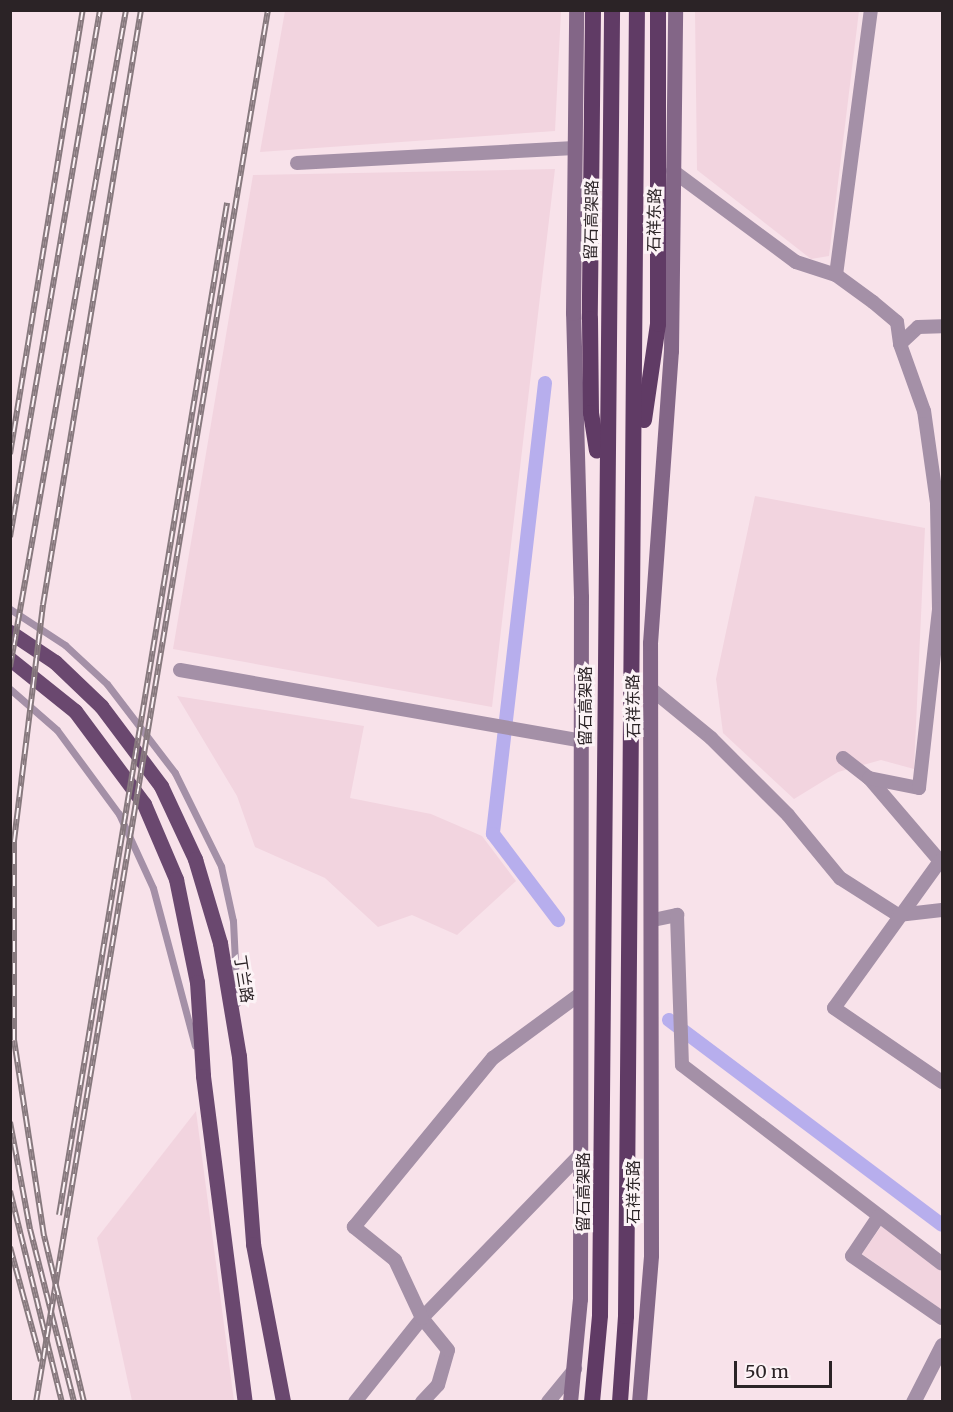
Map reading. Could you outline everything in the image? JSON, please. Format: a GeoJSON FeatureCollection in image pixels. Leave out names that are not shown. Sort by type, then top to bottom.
{"type":"FeatureCollection","features":[{"type":"Feature","properties":{"kind":"highway"},"geometry":{"type":"LineString","coordinates":[[593,10],[591,413],[604,493]]}},
{"type":"Feature","properties":{"kind":"highway","name":"留石高架路"},"geometry":{"type":"LineString","coordinates":[[592,1401],[600,1315],[604,493],[612,10]]}},
{"type":"Feature","properties":{"kind":"highway"},"geometry":{"type":"LineString","coordinates":[[620,1401],[626,1316],[631,735],[636,480],[637,10]]}},
{"type":"Feature","properties":{"kind":"highway"},"geometry":{"type":"LineString","coordinates":[[636,480],[658,324],[658,10]]}},
{"type":"Feature","properties":{"kind":"main road"},"geometry":{"type":"LineString","coordinates":[[570,1401],[575,1369],[580,1155],[581,741],[575,148],[576,10]]}},
{"type":"Feature","properties":{"kind":"main road","name":"石祥东路"},"geometry":{"type":"LineString","coordinates":[[639,1401],[651,1255],[653,920],[650,688],[671,351],[675,10]]}},
{"type":"Feature","properties":{"kind":"main road","name":"丁兰路"},"geometry":{"type":"LineString","coordinates":[[10,632],[55,662],[101,706],[160,786],[195,859],[217,933],[239,1056],[253,1244],[283,1401]]}},
{"type":"Feature","properties":{"kind":"main road"},"geometry":{"type":"LineString","coordinates":[[10,659],[75,711],[144,804],[176,879],[197,982],[203,1076],[245,1401]]}},
{"type":"Feature","properties":{"kind":"street"},"geometry":{"type":"LineString","coordinates":[[836,275],[872,10]]}},
{"type":"Feature","properties":{"kind":"street"},"geometry":{"type":"LineString","coordinates":[[297,163],[575,148]]}},
{"type":"Feature","properties":{"kind":"street"},"geometry":{"type":"LineString","coordinates":[[673,171],[796,262],[836,275],[897,322],[900,344],[924,411],[932,469],[941,609],[919,788],[869,778]]}},
{"type":"Feature","properties":{"kind":"street"},"geometry":{"type":"LineString","coordinates":[[900,344],[918,327],[942,326]]}},
{"type":"Feature","properties":{"kind":"street"},"geometry":{"type":"LineString","coordinates":[[180,669],[581,741]]}},
{"type":"Feature","properties":{"kind":"street"},"geometry":{"type":"LineString","coordinates":[[650,688],[711,738],[788,815],[840,878],[898,915],[942,910]]}},
{"type":"Feature","properties":{"kind":"street"},"geometry":{"type":"LineString","coordinates":[[843,758],[869,778],[940,861],[898,915],[834,1008],[942,1082]]}},
{"type":"Feature","properties":{"kind":"street"},"geometry":{"type":"LineString","coordinates":[[653,920],[677,915],[682,1065],[942,1264]]}},
{"type":"Feature","properties":{"kind":"street"},"geometry":{"type":"LineString","coordinates":[[422,1401],[438,1385],[448,1350],[422,1318],[395,1260],[354,1227],[493,1058],[580,994]]}},
{"type":"Feature","properties":{"kind":"street"},"geometry":{"type":"LineString","coordinates":[[355,1401],[422,1318],[580,1155]]}},
{"type":"Feature","properties":{"kind":"street"},"geometry":{"type":"LineString","coordinates":[[879,1216],[852,1256],[942,1318]]}},
{"type":"Feature","properties":{"kind":"street"},"geometry":{"type":"LineString","coordinates":[[913,1401],[942,1345]]}},
{"type":"Feature","properties":{"kind":"street"},"geometry":{"type":"LineString","coordinates":[[548,1401],[575,1369]]}},
{"type":"Feature","properties":{"kind":"lane"},"geometry":{"type":"LineString","coordinates":[[10,609],[65,645],[107,684],[175,773],[200,820],[221,866],[233,921],[239,1056]]}},
{"type":"Feature","properties":{"kind":"lane"},"geometry":{"type":"LineString","coordinates":[[10,689],[57,730],[119,814],[153,888],[203,1076]]}},
{"type":"Feature","properties":{"kind":"shaded area"},"geometry":{"type":"Polygon","coordinates":[[[285,11],[561,11],[555,131],[260,152],[285,11]]]}},
{"type":"Feature","properties":{"kind":"shaded area"},"geometry":{"type":"Polygon","coordinates":[[[695,11],[859,11],[829,256],[811,259],[697,170],[695,11]]]}},
{"type":"Feature","properties":{"kind":"shaded area"},"geometry":{"type":"Polygon","coordinates":[[[555,169],[492,707],[173,649],[253,175],[555,169]]]}},
{"type":"Feature","properties":{"kind":"shaded area"},"geometry":{"type":"Polygon","coordinates":[[[755,496],[925,528],[914,769],[881,760],[838,772],[794,799],[723,733],[716,679],[755,496]]]}},
{"type":"Feature","properties":{"kind":"shaded area"},"geometry":{"type":"Polygon","coordinates":[[[177,696],[364,726],[350,798],[431,814],[482,836],[516,881],[457,935],[412,915],[378,927],[325,878],[255,847],[237,796],[177,696]]]}},
{"type":"Feature","properties":{"kind":"shaded area"},"geometry":{"type":"Polygon","coordinates":[[[196,1111],[234,1401],[132,1401],[97,1238],[196,1111]]]}},
{"type":"Feature","properties":{"kind":"shaded area"},"geometry":{"type":"Polygon","coordinates":[[[882,1225],[942,1272],[942,1310],[862,1254],[882,1225]]]}},
{"type":"Feature","properties":{"kind":"waterway"},"geometry":{"type":"LineString","coordinates":[[545,383],[493,834],[558,920]]}},
{"type":"Feature","properties":{"kind":"waterway"},"geometry":{"type":"LineString","coordinates":[[669,1020],[942,1225]]}},
{"type":"Feature","properties":{"kind":"railway"},"geometry":{"type":"LineString","coordinates":[[10,454],[83,10]]}},
{"type":"Feature","properties":{"kind":"railway"},"geometry":{"type":"LineString","coordinates":[[10,537],[100,10]]}},
{"type":"Feature","properties":{"kind":"railway"},"geometry":{"type":"LineString","coordinates":[[10,667],[126,10]]}},
{"type":"Feature","properties":{"kind":"railway"},"geometry":{"type":"LineString","coordinates":[[84,1402],[44,1236],[14,1040],[14,841],[43,605],[141,10]]}},
{"type":"Feature","properties":{"kind":"railway"},"geometry":{"type":"LineString","coordinates":[[36,1402],[268,10]]}},
{"type":"Feature","properties":{"kind":"railway"},"geometry":{"type":"LineString","coordinates":[[59,1215],[227,203]]}},
{"type":"Feature","properties":{"kind":"railway"},"geometry":{"type":"LineString","coordinates":[[10,1122],[30,1229],[74,1402]]}},
{"type":"Feature","properties":{"kind":"railway"},"geometry":{"type":"LineString","coordinates":[[10,1191],[62,1402]]}},
{"type":"Feature","properties":{"kind":"railway"},"geometry":{"type":"LineString","coordinates":[[10,1247],[41,1361]]}}]}
